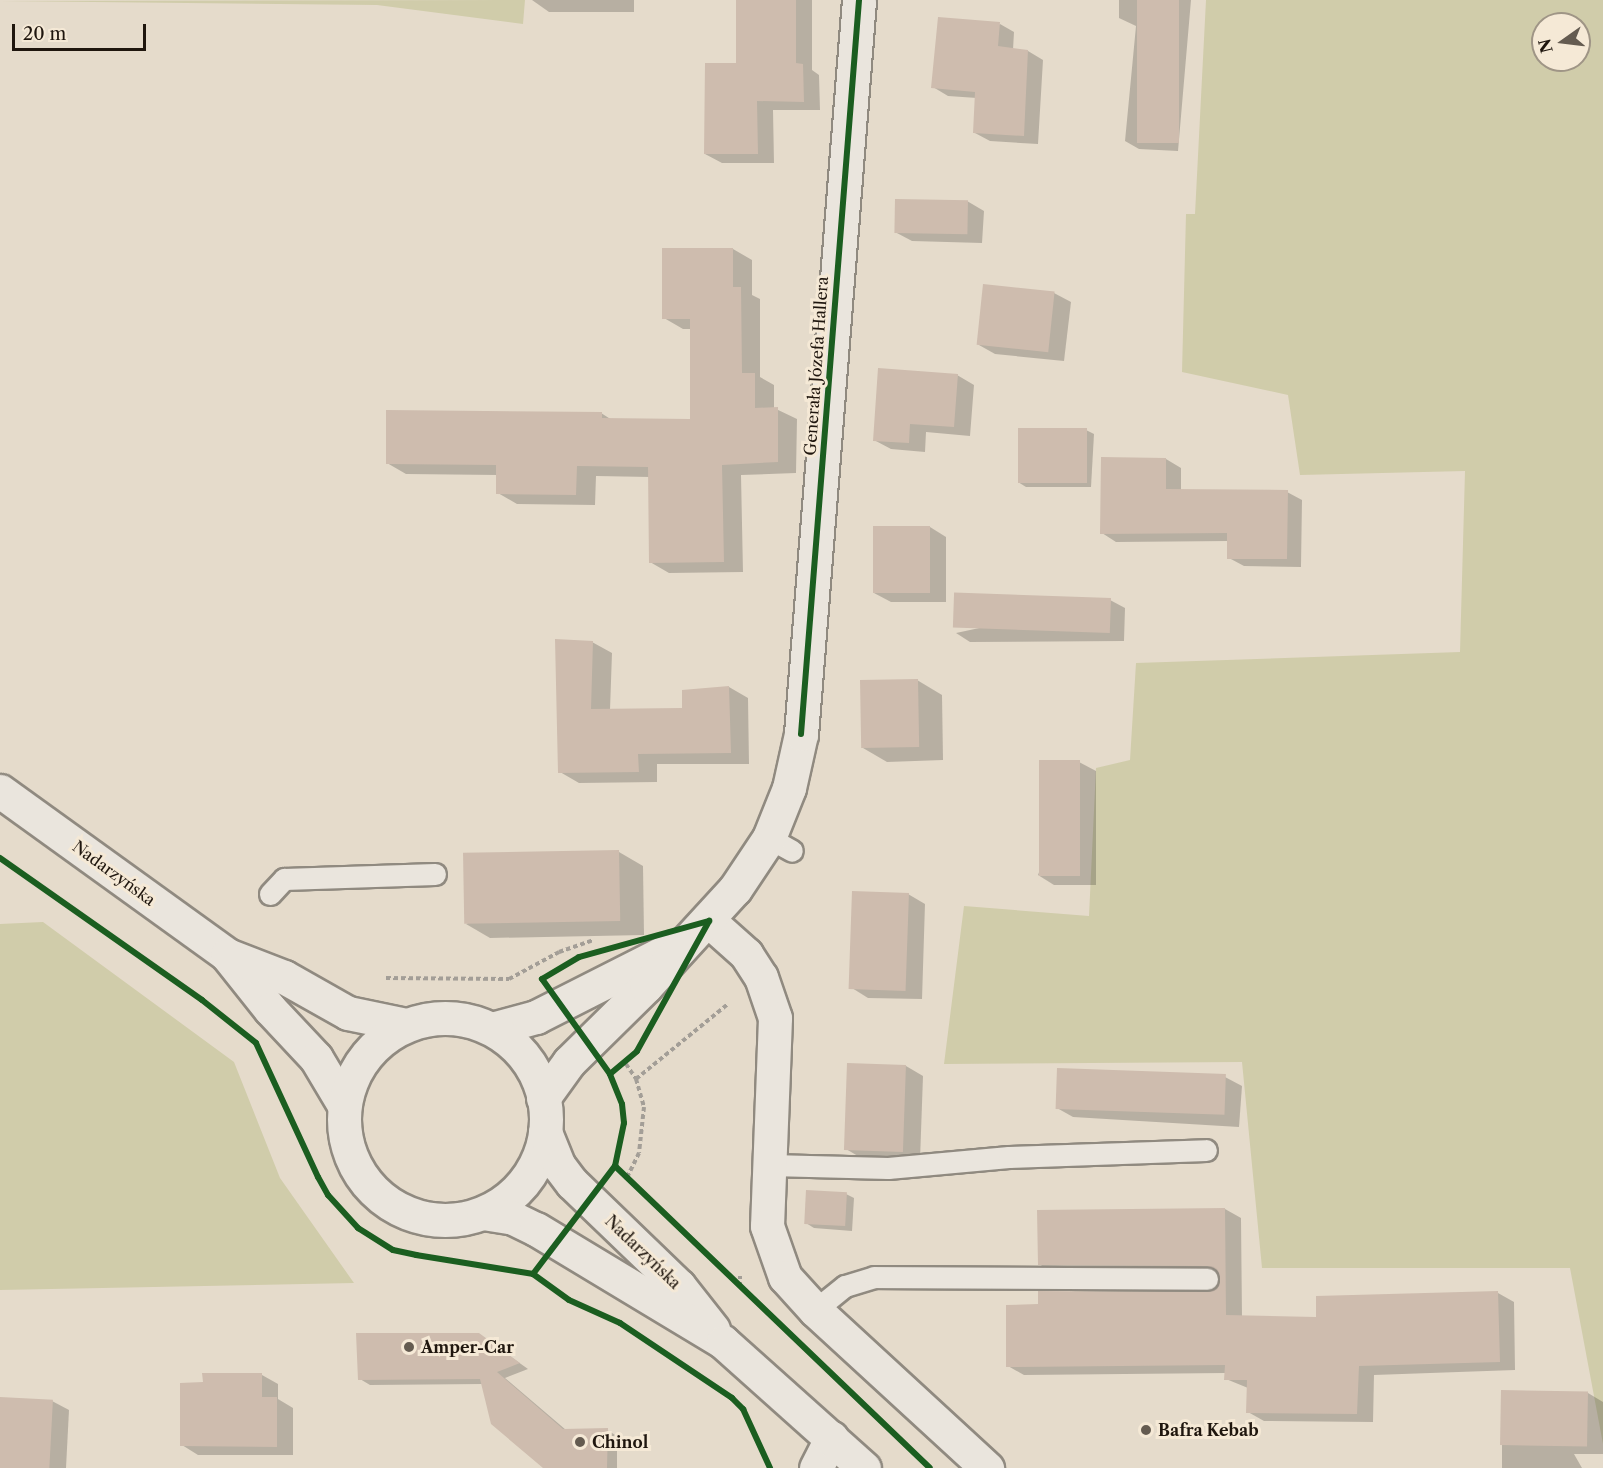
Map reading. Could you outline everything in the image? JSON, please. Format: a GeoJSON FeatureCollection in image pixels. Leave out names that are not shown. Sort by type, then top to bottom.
{"type":"FeatureCollection","features":[{"type":"Feature","properties":{"kind":"street","name":"Generała Józefa Hallera"},"geometry":{"type":"LineString","coordinates":[[543,1098],[555,1078],[682,944],[709,921],[781,845],[789,788],[801,734],[859,0]]}},
{"type":"Feature","properties":{"kind":"street","name":"Nadarzyńska"},"geometry":{"type":"LineString","coordinates":[[0,791],[227,956],[270,1009],[316,1058],[344,1105]]}},
{"type":"Feature","properties":{"kind":"street"},"geometry":{"type":"LineString","coordinates":[[709,921],[746,954],[761,977],[775,1018],[767,1226],[774,1252],[785,1276],[815,1310],[987,1468]]}},
{"type":"Feature","properties":{"kind":"street","name":"Generała Józefa Hallera"},"geometry":{"type":"LineString","coordinates":[[492,1029],[536,1017],[682,944]]}},
{"type":"Feature","properties":{"kind":"street","name":"Nadarzyńska"},"geometry":{"type":"LineString","coordinates":[[227,956],[284,977],[348,1013],[406,1025]]}},
{"type":"Feature","properties":{"kind":"street"},"geometry":{"type":"LineString","coordinates":[[450,1018],[492,1029],[531,1065],[543,1098],[545,1132],[525,1181],[483,1213],[449,1220],[431,1220],[398,1209],[369,1187],[351,1157],[345,1140],[344,1105],[348,1088],[364,1057],[377,1044],[406,1025],[450,1018]]}},
{"type":"Feature","properties":{"kind":"street","name":"Nadarzyńska"},"geometry":{"type":"LineString","coordinates":[[545,1132],[559,1166],[572,1183],[679,1286],[723,1342],[864,1468]]}},
{"type":"Feature","properties":{"kind":"street","name":"Nadarzyńska"},"geometry":{"type":"LineString","coordinates":[[483,1213],[513,1218],[536,1229],[723,1342]]}},
{"type":"Feature","properties":{"kind":"street"},"geometry":{"type":"LineString","coordinates":[[816,1468],[831,1438]]}},
{"type":"Feature","properties":{"kind":"lane"},"geometry":{"type":"LineString","coordinates":[[270,894],[284,879],[435,874]]}},
{"type":"Feature","properties":{"kind":"lane"},"geometry":{"type":"LineString","coordinates":[[770,1165],[888,1168],[1009,1157],[1206,1150]]}},
{"type":"Feature","properties":{"kind":"lane"},"geometry":{"type":"LineString","coordinates":[[815,1310],[845,1286],[874,1277],[1207,1279]]}},
{"type":"Feature","properties":{"kind":"path"},"geometry":{"type":"LineString","coordinates":[[378,977],[508,979],[574,945],[604,937]]}},
{"type":"Feature","properties":{"kind":"path"},"geometry":{"type":"LineString","coordinates":[[622,1186],[635,1166],[642,1138],[644,1107],[636,1079],[735,998]]}},
{"type":"Feature","properties":{"kind":"path"},"geometry":{"type":"LineString","coordinates":[[588,1044],[609,1074],[631,1057]]}},
{"type":"Feature","properties":{"kind":"shaded area"},"geometry":{"type":"Polygon","coordinates":[[[525,0],[523,24],[377,5],[0,1],[525,0]]]}},
{"type":"Feature","properties":{"kind":"shaded area"},"geometry":{"type":"Polygon","coordinates":[[[1206,0],[1603,0],[1603,1444],[1570,1268],[1262,1268],[1242,1062],[944,1064],[964,906],[1089,916],[1096,768],[1130,760],[1136,663],[1460,652],[1465,471],[1300,475],[1288,395],[1182,372],[1186,214],[1195,214],[1206,0]]]}},
{"type":"Feature","properties":{"kind":"shaded area"},"geometry":{"type":"Polygon","coordinates":[[[43,922],[234,1062],[280,1178],[354,1283],[0,1290],[0,924],[43,922]]]}},
{"type":"Feature","properties":{"kind":"building"},"geometry":{"type":"Polygon","coordinates":[[[736,0],[796,0],[796,63],[803,64],[804,102],[757,101],[758,154],[704,154],[705,63],[736,63],[736,0]]]}},
{"type":"Feature","properties":{"kind":"building"},"geometry":{"type":"Polygon","coordinates":[[[1137,0],[1179,0],[1179,143],[1137,143],[1137,0]]]}},
{"type":"Feature","properties":{"kind":"building"},"geometry":{"type":"Polygon","coordinates":[[[938,17],[1000,22],[998,46],[1028,50],[1024,136],[973,133],[975,92],[931,88],[938,17]]]}},
{"type":"Feature","properties":{"kind":"building"},"geometry":{"type":"Polygon","coordinates":[[[895,199],[968,200],[967,234],[894,233],[895,199]]]}},
{"type":"Feature","properties":{"kind":"building"},"geometry":{"type":"Polygon","coordinates":[[[662,248],[733,248],[733,287],[741,287],[742,373],[755,373],[755,408],[778,407],[778,462],[722,465],[724,562],[649,563],[648,467],[577,466],[576,495],[496,494],[496,465],[386,464],[386,410],[602,412],[602,418],[690,419],[690,319],[662,319],[662,248]]]}},
{"type":"Feature","properties":{"kind":"building"},"geometry":{"type":"Polygon","coordinates":[[[983,284],[1055,292],[1048,352],[977,345],[983,284]]]}},
{"type":"Feature","properties":{"kind":"building"},"geometry":{"type":"Polygon","coordinates":[[[878,368],[958,374],[954,427],[910,424],[909,443],[873,441],[878,368]]]}},
{"type":"Feature","properties":{"kind":"building"},"geometry":{"type":"Polygon","coordinates":[[[1018,428],[1087,428],[1087,483],[1018,483],[1018,428]]]}},
{"type":"Feature","properties":{"kind":"building"},"geometry":{"type":"Polygon","coordinates":[[[1101,457],[1166,458],[1166,489],[1288,490],[1287,559],[1227,559],[1227,533],[1100,534],[1101,457]]]}},
{"type":"Feature","properties":{"kind":"building"},"geometry":{"type":"Polygon","coordinates":[[[873,526],[930,526],[930,593],[873,593],[873,526]]]}},
{"type":"Feature","properties":{"kind":"building"},"geometry":{"type":"Polygon","coordinates":[[[954,593],[1111,598],[1110,633],[953,627],[954,593]]]}},
{"type":"Feature","properties":{"kind":"building"},"geometry":{"type":"Polygon","coordinates":[[[555,639],[593,641],[591,709],[682,708],[682,690],[729,686],[731,753],[638,754],[639,772],[558,773],[555,639]]]}},
{"type":"Feature","properties":{"kind":"building"},"geometry":{"type":"Polygon","coordinates":[[[918,679],[919,747],[861,748],[860,680],[918,679]]]}},
{"type":"Feature","properties":{"kind":"building"},"geometry":{"type":"Polygon","coordinates":[[[1039,760],[1080,760],[1080,876],[1039,876],[1039,760]]]}},
{"type":"Feature","properties":{"kind":"building"},"geometry":{"type":"Polygon","coordinates":[[[619,850],[620,921],[464,924],[463,853],[619,850]]]}},
{"type":"Feature","properties":{"kind":"building"},"geometry":{"type":"Polygon","coordinates":[[[852,891],[909,893],[906,991],[849,989],[852,891]]]}},
{"type":"Feature","properties":{"kind":"building"},"geometry":{"type":"Polygon","coordinates":[[[847,1063],[906,1065],[903,1152],[844,1150],[847,1063]]]}},
{"type":"Feature","properties":{"kind":"building"},"geometry":{"type":"Polygon","coordinates":[[[1057,1068],[1226,1074],[1224,1115],[1056,1109],[1057,1068]]]}},
{"type":"Feature","properties":{"kind":"building"},"geometry":{"type":"Polygon","coordinates":[[[806,1190],[847,1192],[845,1226],[804,1224],[806,1190]]]}},
{"type":"Feature","properties":{"kind":"building"},"geometry":{"type":"Polygon","coordinates":[[[1225,1208],[1226,1315],[1316,1317],[1316,1296],[1498,1291],[1500,1362],[1359,1366],[1357,1414],[1246,1413],[1247,1380],[1224,1380],[1225,1365],[1006,1367],[1006,1305],[1038,1304],[1038,1291],[1207,1292],[1214,1290],[1220,1280],[1218,1272],[1207,1266],[1038,1265],[1037,1210],[1225,1208]]]}},
{"type":"Feature","properties":{"kind":"building"},"geometry":{"type":"Polygon","coordinates":[[[356,1333],[479,1333],[520,1363],[497,1372],[563,1429],[608,1428],[607,1468],[543,1468],[491,1424],[480,1379],[358,1380],[356,1333]]]}},
{"type":"Feature","properties":{"kind":"building"},"geometry":{"type":"Polygon","coordinates":[[[202,1373],[262,1373],[262,1397],[277,1397],[277,1447],[180,1446],[180,1383],[203,1382],[202,1373]]]}},
{"type":"Feature","properties":{"kind":"building"},"geometry":{"type":"Polygon","coordinates":[[[1501,1390],[1588,1392],[1587,1447],[1500,1445],[1501,1390]]]}},
{"type":"Feature","properties":{"kind":"building"},"geometry":{"type":"Polygon","coordinates":[[[0,1397],[53,1400],[49,1468],[0,1468],[0,1397]]]}},
{"type":"Feature","properties":{"kind":"cycle path"},"geometry":{"type":"LineString","coordinates":[[801,734],[859,0]]}},
{"type":"Feature","properties":{"kind":"cycle path"},"geometry":{"type":"LineString","coordinates":[[0,858],[202,1000],[256,1043],[318,1177],[328,1195],[358,1228],[393,1250],[533,1274],[569,1300],[620,1323],[732,1398],[743,1409],[770,1468]]}},
{"type":"Feature","properties":{"kind":"cycle path"},"geometry":{"type":"LineString","coordinates":[[610,1074],[637,1051],[709,921]]}},
{"type":"Feature","properties":{"kind":"cycle path"},"geometry":{"type":"LineString","coordinates":[[533,1274],[615,1166],[624,1123],[622,1104],[610,1074],[542,979],[579,957],[709,921]]}},
{"type":"Feature","properties":{"kind":"cycle path"},"geometry":{"type":"LineString","coordinates":[[615,1166],[930,1468]]}},
{"type":"Feature","properties":{"kind":"place","name":"Amper-Car"},"geometry":{"type":"Point","coordinates":[409,1347]}},
{"type":"Feature","properties":{"kind":"place","name":"Bafra Kebab"},"geometry":{"type":"Point","coordinates":[1146,1430]}},
{"type":"Feature","properties":{"kind":"place","name":"Chinol"},"geometry":{"type":"Point","coordinates":[580,1442]}}]}
